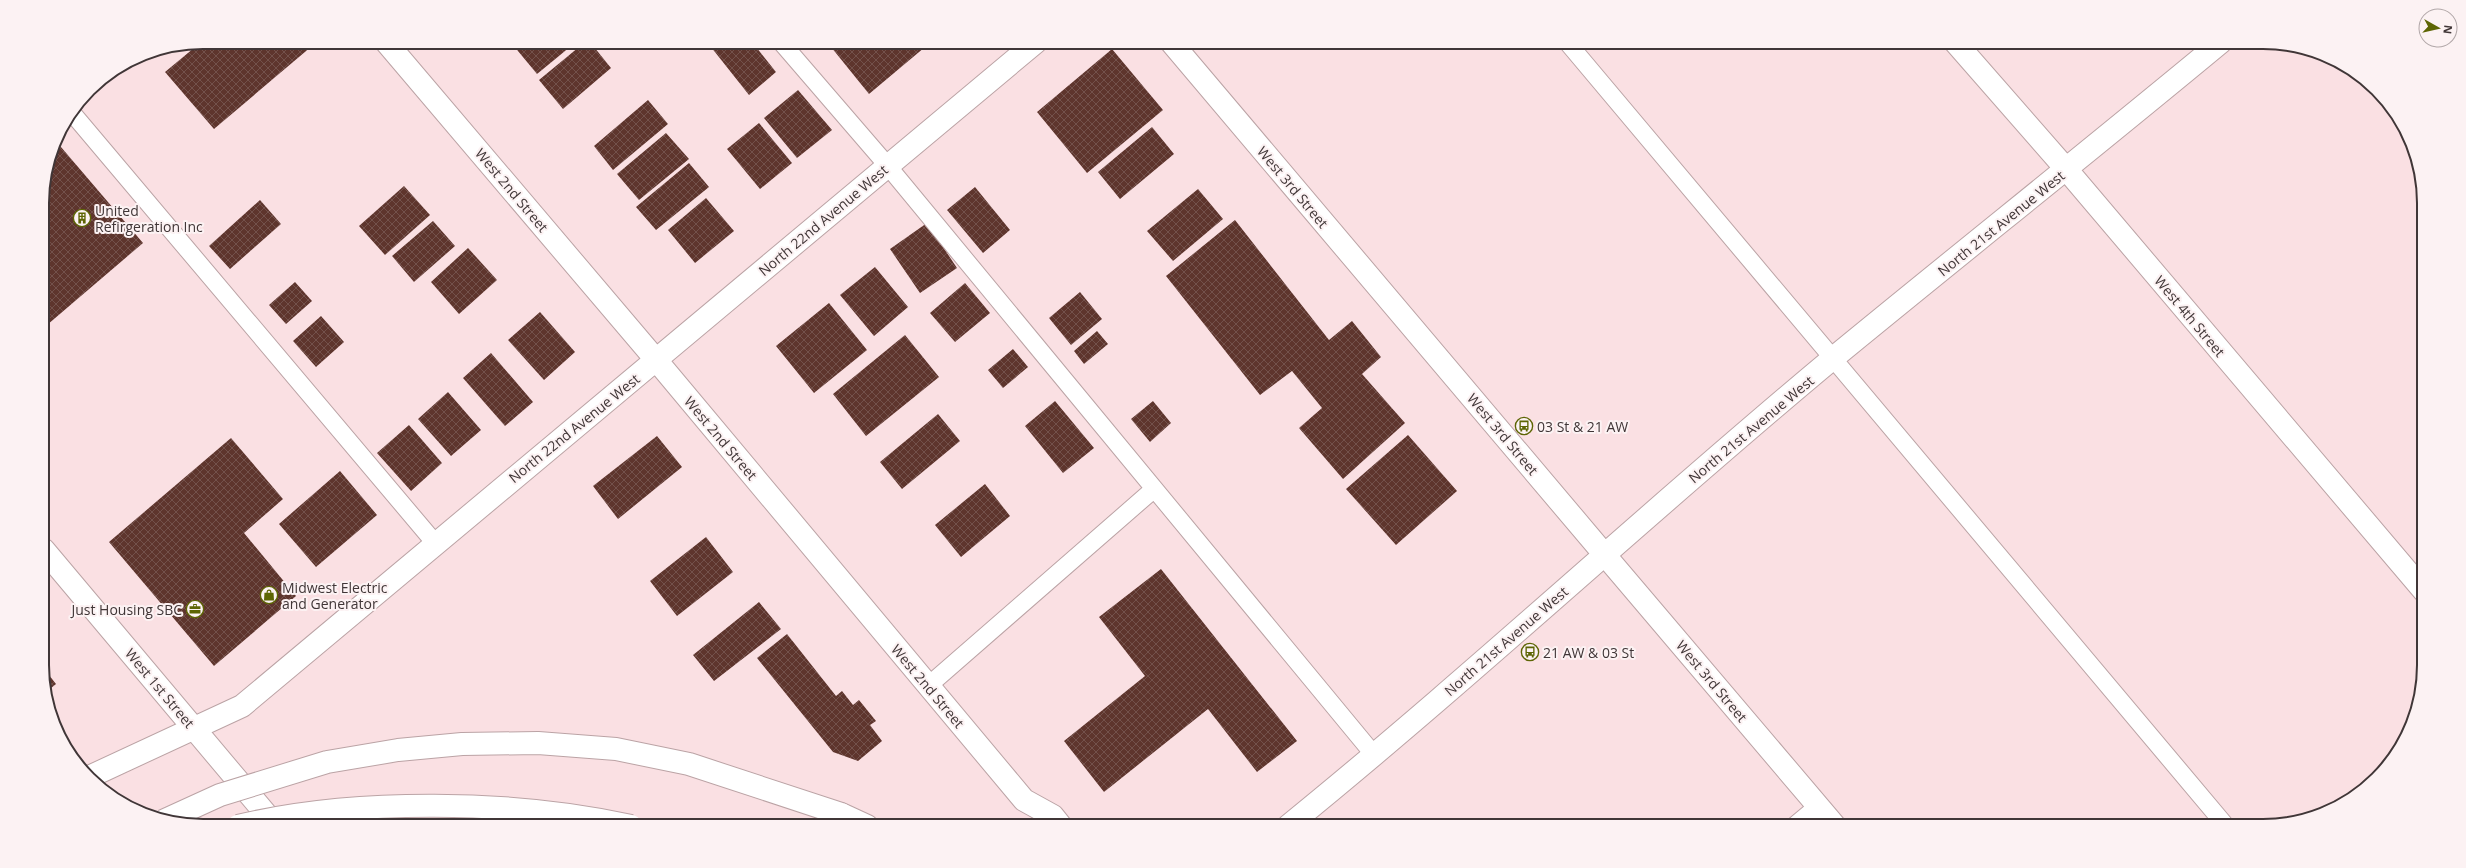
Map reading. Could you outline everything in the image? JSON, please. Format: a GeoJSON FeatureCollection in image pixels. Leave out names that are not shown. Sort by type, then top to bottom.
{"type":"FeatureCollection","features":[{"type":"Feature","properties":{"kind":"main road","name":"West 2nd Street"},"geometry":{"type":"LineString","coordinates":[[392,49],[657,361],[1024,800],[1054,819]]}},
{"type":"Feature","properties":{"kind":"main road","name":"North 22nd Avenue West"},"geometry":{"type":"LineString","coordinates":[[94,774],[242,706],[435,542],[657,361],[886,165],[1027,49]]}},
{"type":"Feature","properties":{"kind":"main road","name":"West 3rd Street"},"geometry":{"type":"LineString","coordinates":[[1177,49],[1829,819]]}},
{"type":"Feature","properties":{"kind":"main road","name":"West 4th Street"},"geometry":{"type":"LineString","coordinates":[[1961,49],[2067,170],[2417,583]]}},
{"type":"Feature","properties":{"kind":"main road","name":"North 21st Avenue West"},"geometry":{"type":"LineString","coordinates":[[1297,819],[1375,756],[1604,554],[1832,360],[2067,170],[2213,49]]}},
{"type":"Feature","properties":{"kind":"main road","name":"West 1st Street"},"geometry":{"type":"LineString","coordinates":[[49,556],[270,819]]}},
{"type":"Feature","properties":{"kind":"main road"},"geometry":{"type":"LineString","coordinates":[[174,816],[220,795],[327,762],[398,750],[462,744],[538,743],[616,749],[689,764],[841,814],[852,819]]}},
{"type":"Feature","properties":{"kind":"main road"},"geometry":{"type":"LineString","coordinates":[[279,819],[326,811],[409,807],[479,808],[548,812],[590,819]]}},
{"type":"Feature","properties":{"kind":"lane"},"geometry":{"type":"LineString","coordinates":[[787,49],[886,165],[1375,756]]}},
{"type":"Feature","properties":{"kind":"lane"},"geometry":{"type":"LineString","coordinates":[[1573,49],[1832,360],[2220,819]]}},
{"type":"Feature","properties":{"kind":"lane"},"geometry":{"type":"LineString","coordinates":[[75,117],[435,542]]}},
{"type":"Feature","properties":{"kind":"lane"},"geometry":{"type":"LineString","coordinates":[[928,686],[1154,489]]}},
{"type":"Feature","properties":{"kind":"lane"},"geometry":{"type":"LineString","coordinates":[[1802,819],[1818,806]]}},
{"type":"Feature","properties":{"kind":"building"},"geometry":{"type":"Polygon","coordinates":[[[193,49],[308,49],[214,129],[165,72],[193,49]]]}},
{"type":"Feature","properties":{"kind":"building"},"geometry":{"type":"Polygon","coordinates":[[[516,49],[567,49],[537,74],[516,49]]]}},
{"type":"Feature","properties":{"kind":"building"},"geometry":{"type":"Polygon","coordinates":[[[577,49],[596,49],[611,68],[563,109],[539,80],[577,49]]]}},
{"type":"Feature","properties":{"kind":"building"},"geometry":{"type":"Polygon","coordinates":[[[713,49],[758,49],[776,72],[749,95],[713,49]]]}},
{"type":"Feature","properties":{"kind":"building"},"geometry":{"type":"Polygon","coordinates":[[[833,49],[923,49],[869,94],[833,49]]]}},
{"type":"Feature","properties":{"kind":"building"},"geometry":{"type":"Polygon","coordinates":[[[1112,49],[1163,110],[1087,173],[1037,112],[1112,49]]]}},
{"type":"Feature","properties":{"kind":"building"},"geometry":{"type":"Polygon","coordinates":[[[798,90],[832,130],[797,158],[764,118],[798,90]]]}},
{"type":"Feature","properties":{"kind":"building"},"geometry":{"type":"Polygon","coordinates":[[[648,100],[668,124],[613,170],[594,146],[648,100]]]}},
{"type":"Feature","properties":{"kind":"building"},"geometry":{"type":"Polygon","coordinates":[[[759,123],[792,163],[760,189],[727,149],[759,123]]]}},
{"type":"Feature","properties":{"kind":"building"},"geometry":{"type":"Polygon","coordinates":[[[1152,127],[1174,154],[1120,199],[1098,172],[1152,127]]]}},
{"type":"Feature","properties":{"kind":"building"},"geometry":{"type":"Polygon","coordinates":[[[666,133],[689,159],[639,200],[617,174],[666,133]]]}},
{"type":"Feature","properties":{"kind":"building","name":"United Refirgeration Inc"},"geometry":{"type":"Polygon","coordinates":[[[60,146],[143,243],[49,323],[49,193],[54,163],[60,146]]]}},
{"type":"Feature","properties":{"kind":"building"},"geometry":{"type":"Polygon","coordinates":[[[689,163],[709,187],[656,230],[636,207],[689,163]]]}},
{"type":"Feature","properties":{"kind":"building"},"geometry":{"type":"Polygon","coordinates":[[[404,186],[430,215],[385,255],[359,226],[404,186]]]}},
{"type":"Feature","properties":{"kind":"building"},"geometry":{"type":"Polygon","coordinates":[[[975,187],[1010,230],[983,253],[947,210],[975,187]]]}},
{"type":"Feature","properties":{"kind":"building"},"geometry":{"type":"Polygon","coordinates":[[[1198,189],[1223,219],[1173,261],[1147,231],[1198,189]]]}},
{"type":"Feature","properties":{"kind":"building"},"geometry":{"type":"Polygon","coordinates":[[[706,198],[734,231],[695,263],[668,230],[706,198]]]}},
{"type":"Feature","properties":{"kind":"building"},"geometry":{"type":"Polygon","coordinates":[[[260,200],[281,224],[230,269],[209,246],[260,200]]]}},
{"type":"Feature","properties":{"kind":"building"},"geometry":{"type":"Polygon","coordinates":[[[1235,220],[1329,340],[1352,321],[1381,357],[1362,374],[1405,423],[1343,479],[1299,428],[1322,408],[1292,371],[1260,395],[1166,276],[1235,220]]]}},
{"type":"Feature","properties":{"kind":"building"},"geometry":{"type":"Polygon","coordinates":[[[433,221],[455,246],[414,282],[392,256],[433,221]]]}},
{"type":"Feature","properties":{"kind":"building"},"geometry":{"type":"Polygon","coordinates":[[[927,223],[957,268],[920,293],[890,249],[927,223]]]}},
{"type":"Feature","properties":{"kind":"building"},"geometry":{"type":"Polygon","coordinates":[[[468,248],[497,280],[459,314],[431,282],[468,248]]]}},
{"type":"Feature","properties":{"kind":"building"},"geometry":{"type":"Polygon","coordinates":[[[875,267],[908,307],[874,336],[840,295],[875,267]]]}},
{"type":"Feature","properties":{"kind":"building"},"geometry":{"type":"Polygon","coordinates":[[[295,282],[312,301],[286,324],[269,305],[295,282]]]}},
{"type":"Feature","properties":{"kind":"building"},"geometry":{"type":"Polygon","coordinates":[[[965,283],[990,313],[955,342],[930,313],[965,283]]]}},
{"type":"Feature","properties":{"kind":"building"},"geometry":{"type":"Polygon","coordinates":[[[1080,292],[1102,319],[1071,345],[1049,318],[1080,292]]]}},
{"type":"Feature","properties":{"kind":"building"},"geometry":{"type":"Polygon","coordinates":[[[829,303],[867,350],[814,393],[776,346],[829,303]]]}},
{"type":"Feature","properties":{"kind":"building"},"geometry":{"type":"Polygon","coordinates":[[[540,312],[575,352],[544,380],[508,340],[540,312]]]}},
{"type":"Feature","properties":{"kind":"building"},"geometry":{"type":"Polygon","coordinates":[[[321,316],[344,342],[316,367],[293,341],[321,316]]]}},
{"type":"Feature","properties":{"kind":"building"},"geometry":{"type":"Polygon","coordinates":[[[1097,331],[1108,344],[1084,364],[1074,351],[1097,331]]]}},
{"type":"Feature","properties":{"kind":"building"},"geometry":{"type":"Polygon","coordinates":[[[905,335],[939,377],[866,436],[833,394],[905,335]]]}},
{"type":"Feature","properties":{"kind":"building"},"geometry":{"type":"Polygon","coordinates":[[[1013,349],[1028,367],[1003,388],[988,370],[1013,349]]]}},
{"type":"Feature","properties":{"kind":"building"},"geometry":{"type":"Polygon","coordinates":[[[491,353],[533,402],[505,426],[463,378],[491,353]]]}},
{"type":"Feature","properties":{"kind":"building"},"geometry":{"type":"Polygon","coordinates":[[[448,392],[481,430],[451,456],[418,419],[448,392]]]}},
{"type":"Feature","properties":{"kind":"building"},"geometry":{"type":"Polygon","coordinates":[[[1055,401],[1094,448],[1063,473],[1025,426],[1055,401]]]}},
{"type":"Feature","properties":{"kind":"building"},"geometry":{"type":"Polygon","coordinates":[[[1153,401],[1171,423],[1150,442],[1131,419],[1153,401]]]}},
{"type":"Feature","properties":{"kind":"building"},"geometry":{"type":"Polygon","coordinates":[[[938,414],[960,441],[902,489],[880,462],[938,414]]]}},
{"type":"Feature","properties":{"kind":"building"},"geometry":{"type":"Polygon","coordinates":[[[409,425],[442,463],[411,491],[377,453],[409,425]]]}},
{"type":"Feature","properties":{"kind":"building"},"geometry":{"type":"Polygon","coordinates":[[[1408,435],[1457,491],[1396,545],[1346,489],[1408,435]]]}},
{"type":"Feature","properties":{"kind":"building"},"geometry":{"type":"Polygon","coordinates":[[[657,436],[682,467],[618,519],[593,486],[657,436]]]}},
{"type":"Feature","properties":{"kind":"building"},"geometry":{"type":"Polygon","coordinates":[[[231,438],[283,499],[244,533],[296,596],[214,666],[109,542],[231,438]]]}},
{"type":"Feature","properties":{"kind":"building"},"geometry":{"type":"Polygon","coordinates":[[[340,471],[377,515],[316,567],[279,524],[340,471]]]}},
{"type":"Feature","properties":{"kind":"building"},"geometry":{"type":"Polygon","coordinates":[[[985,484],[1010,516],[961,557],[935,525],[985,484]]]}},
{"type":"Feature","properties":{"kind":"building"},"geometry":{"type":"Polygon","coordinates":[[[706,537],[733,572],[677,616],[650,581],[706,537]]]}},
{"type":"Feature","properties":{"kind":"building"},"geometry":{"type":"Polygon","coordinates":[[[1161,569],[1297,741],[1257,772],[1208,709],[1104,792],[1064,741],[1145,676],[1099,617],[1161,569]]]}},
{"type":"Feature","properties":{"kind":"building"},"geometry":{"type":"Polygon","coordinates":[[[759,602],[781,629],[714,681],[693,655],[759,602]]]}},
{"type":"Feature","properties":{"kind":"building"},"geometry":{"type":"Polygon","coordinates":[[[787,634],[836,696],[842,691],[853,705],[859,700],[876,721],[870,725],[882,741],[858,761],[833,752],[757,658],[787,634]]]}},
{"type":"Feature","properties":{"kind":"building"},"geometry":{"type":"Polygon","coordinates":[[[49,675],[56,684],[51,688],[49,675]]]}},
{"type":"Feature","properties":{"kind":"place","name":"United Refirgeration Inc"},"geometry":{"type":"Point","coordinates":[82,218]}},
{"type":"Feature","properties":{"kind":"place","name":"03 St & 21 AW"},"geometry":{"type":"Point","coordinates":[1524,426]}},
{"type":"Feature","properties":{"kind":"place","name":"Midwest Electric and Generator"},"geometry":{"type":"Point","coordinates":[269,595]}},
{"type":"Feature","properties":{"kind":"place","name":"Just Housing SBC"},"geometry":{"type":"Point","coordinates":[195,609]}},
{"type":"Feature","properties":{"kind":"place","name":"21 AW & 03 St"},"geometry":{"type":"Point","coordinates":[1530,652]}}]}
